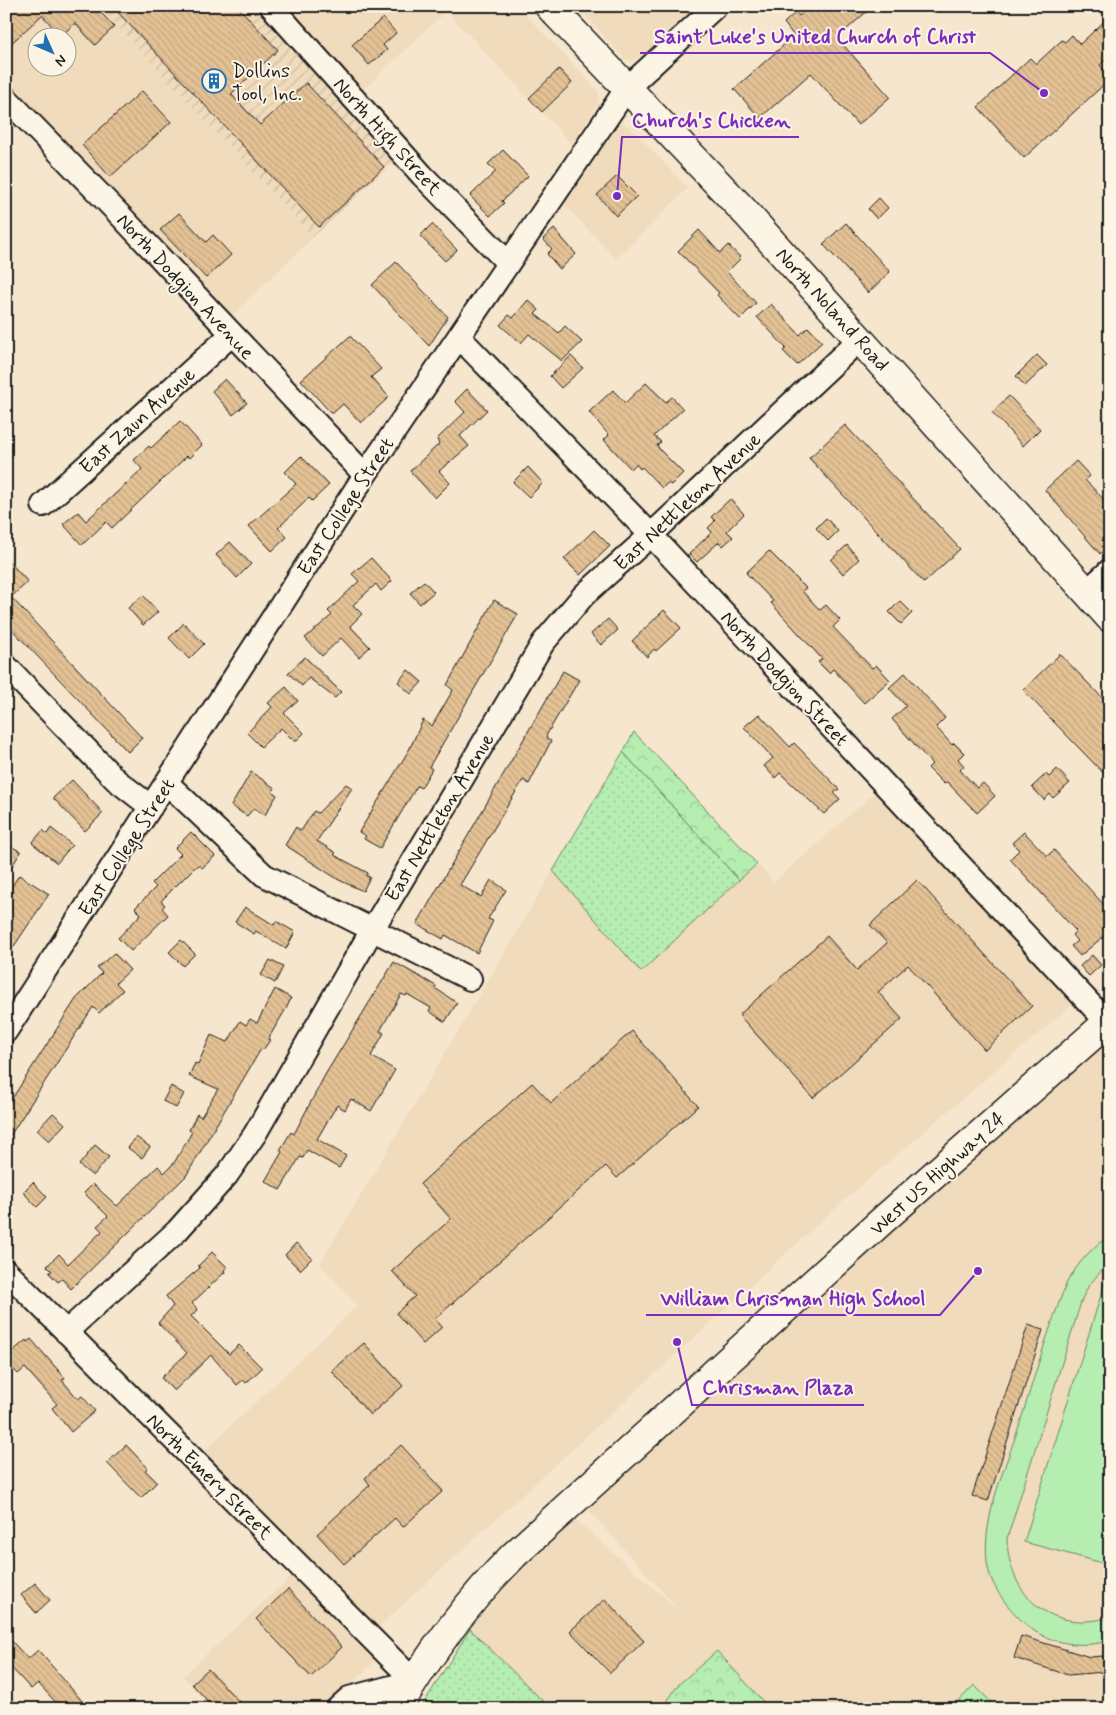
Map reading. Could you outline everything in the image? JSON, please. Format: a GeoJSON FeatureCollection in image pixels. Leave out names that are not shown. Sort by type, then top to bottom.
{"type":"FeatureCollection","features":[{"type":"Feature","properties":{"kind":"main road","name":"North Noland Road"},"geometry":{"type":"LineString","coordinates":[[549,6],[746,213],[1110,618]]}},
{"type":"Feature","properties":{"kind":"main road","name":"West US Highway 24"},"geometry":{"type":"LineString","coordinates":[[397,1709],[440,1642],[494,1575],[569,1504],[765,1327],[1108,1021]]}},
{"type":"Feature","properties":{"kind":"street","name":"North High Street"},"geometry":{"type":"LineString","coordinates":[[271,6],[422,175],[508,263]]}},
{"type":"Feature","properties":{"kind":"street","name":"East College Street"},"geometry":{"type":"LineString","coordinates":[[6,1032],[365,475],[627,88],[716,6]]}},
{"type":"Feature","properties":{"kind":"street","name":"North Dodgion Avenue"},"geometry":{"type":"LineString","coordinates":[[6,98],[118,213],[365,475]]}},
{"type":"Feature","properties":{"kind":"street","name":"East Zaun Avenue"},"geometry":{"type":"LineString","coordinates":[[43,506],[231,335]]}},
{"type":"Feature","properties":{"kind":"street","name":"North Dodgion Street"},"geometry":{"type":"LineString","coordinates":[[459,337],[651,535],[1108,1021]]}},
{"type":"Feature","properties":{"kind":"street","name":"East Nettleton Avenue"},"geometry":{"type":"LineString","coordinates":[[66,1332],[177,1231],[227,1175],[255,1134],[372,930],[543,643],[584,595],[860,340]]}},
{"type":"Feature","properties":{"kind":"street"},"geometry":{"type":"LineString","coordinates":[[1086,592],[1110,570]]}},
{"type":"Feature","properties":{"kind":"street"},"geometry":{"type":"LineString","coordinates":[[6,666],[116,780],[151,807]]}},
{"type":"Feature","properties":{"kind":"street"},"geometry":{"type":"LineString","coordinates":[[167,783],[264,876],[470,979]]}},
{"type":"Feature","properties":{"kind":"street","name":"North Emery Street"},"geometry":{"type":"LineString","coordinates":[[6,1271],[414,1680]]}},
{"type":"Feature","properties":{"kind":"street"},"geometry":{"type":"LineString","coordinates":[[337,1709],[349,1698],[414,1680]]}},
{"type":"Feature","properties":{"kind":"shaded area"},"geometry":{"type":"Polygon","coordinates":[[[6,6],[99,6],[313,237],[228,320],[6,82],[6,6]]]}},
{"type":"Feature","properties":{"kind":"shaded area"},"geometry":{"type":"Polygon","coordinates":[[[99,6],[259,6],[399,157],[313,237],[99,6]]]}},
{"type":"Feature","properties":{"kind":"shaded area"},"geometry":{"type":"Polygon","coordinates":[[[282,6],[518,6],[596,89],[599,94],[598,104],[572,144],[446,11],[360,93],[282,6]]]}},
{"type":"Feature","properties":{"kind":"shaded area"},"geometry":{"type":"Polygon","coordinates":[[[577,6],[701,6],[656,47],[633,61],[625,59],[577,6]]]}},
{"type":"Feature","properties":{"kind":"shaded area"},"geometry":{"type":"Polygon","coordinates":[[[614,122],[622,122],[631,128],[688,188],[616,259],[559,199],[614,122]]]}},
{"type":"Feature","properties":{"kind":"shaded area"},"geometry":{"type":"Polygon","coordinates":[[[877,791],[1074,1003],[843,1201],[375,1630],[199,1456],[357,1306],[320,1264],[553,871],[641,972],[757,864],[774,882],[877,791]]]}},
{"type":"Feature","properties":{"kind":"shaded area"},"geometry":{"type":"Polygon","coordinates":[[[1110,1038],[1110,1709],[770,1709],[717,1652],[678,1685],[662,1709],[551,1709],[470,1629],[520,1571],[574,1519],[680,1611],[583,1504],[1110,1038]]]}},
{"type":"Feature","properties":{"kind":"shaded area"},"geometry":{"type":"Polygon","coordinates":[[[294,1574],[370,1653],[373,1659],[372,1664],[325,1709],[213,1709],[183,1676],[294,1574]]]}},
{"type":"Feature","properties":{"kind":"green space"},"geometry":{"type":"Polygon","coordinates":[[[634,732],[757,864],[739,880],[623,752],[634,732]]]}},
{"type":"Feature","properties":{"kind":"green space"},"geometry":{"type":"Polygon","coordinates":[[[623,752],[739,880],[641,972],[553,871],[623,752]]]}},
{"type":"Feature","properties":{"kind":"green space"},"geometry":{"type":"Polygon","coordinates":[[[1110,1235],[1110,1261],[1089,1285],[1082,1299],[1007,1539],[1010,1560],[1016,1578],[1025,1594],[1038,1606],[1052,1615],[1070,1620],[1089,1621],[1110,1617],[1110,1640],[1100,1643],[1079,1644],[1048,1638],[1030,1628],[1016,1615],[1002,1599],[992,1581],[987,1562],[986,1545],[991,1511],[996,1493],[1047,1336],[1067,1282],[1086,1256],[1110,1235]]]}},
{"type":"Feature","properties":{"kind":"green space"},"geometry":{"type":"Polygon","coordinates":[[[1106,1279],[1110,1281],[1110,1565],[1024,1542],[1106,1279]]]}},
{"type":"Feature","properties":{"kind":"green space"},"geometry":{"type":"Polygon","coordinates":[[[470,1629],[551,1709],[420,1709],[470,1629]]]}},
{"type":"Feature","properties":{"kind":"green space"},"geometry":{"type":"Polygon","coordinates":[[[717,1651],[770,1709],[662,1709],[678,1685],[717,1651]]]}},
{"type":"Feature","properties":{"kind":"green space"},"geometry":{"type":"Polygon","coordinates":[[[974,1685],[998,1709],[951,1709],[974,1685]]]}},
{"type":"Feature","properties":{"kind":"building"},"geometry":{"type":"Polygon","coordinates":[[[6,6],[95,6],[114,27],[95,45],[75,23],[70,28],[54,28],[42,15],[6,48],[6,6]]]}},
{"type":"Feature","properties":{"kind":"building"},"geometry":{"type":"Polygon","coordinates":[[[112,6],[237,6],[278,50],[231,94],[260,125],[306,83],[384,167],[319,227],[112,6]]]}},
{"type":"Feature","properties":{"kind":"building"},"geometry":{"type":"Polygon","coordinates":[[[810,6],[873,6],[837,38],[890,97],[858,125],[811,73],[760,118],[734,89],[794,36],[784,23],[796,12],[799,16],[810,6]]]}},
{"type":"Feature","properties":{"kind":"building"},"geometry":{"type":"Polygon","coordinates":[[[1110,16],[1110,56],[1100,65],[1110,76],[1110,79],[1024,158],[978,107],[1030,58],[1036,64],[1062,40],[1065,42],[1072,35],[1080,44],[1110,16]]]}},
{"type":"Feature","properties":{"kind":"building"},"geometry":{"type":"Polygon","coordinates":[[[383,18],[396,33],[383,45],[387,50],[369,65],[352,45],[383,18]]]}},
{"type":"Feature","properties":{"kind":"building"},"geometry":{"type":"Polygon","coordinates":[[[559,69],[572,83],[542,112],[529,98],[559,69]]]}},
{"type":"Feature","properties":{"kind":"building"},"geometry":{"type":"Polygon","coordinates":[[[142,91],[171,122],[110,177],[82,145],[142,91]]]}},
{"type":"Feature","properties":{"kind":"building"},"geometry":{"type":"Polygon","coordinates":[[[503,150],[528,176],[502,201],[504,203],[490,216],[470,196],[496,171],[488,164],[503,150]]]}},
{"type":"Feature","properties":{"kind":"building"},"geometry":{"type":"Polygon","coordinates":[[[617,176],[637,196],[616,216],[597,195],[617,176]]]}},
{"type":"Feature","properties":{"kind":"building"},"geometry":{"type":"Polygon","coordinates":[[[879,198],[888,208],[877,219],[868,209],[879,198]]]}},
{"type":"Feature","properties":{"kind":"building"},"geometry":{"type":"Polygon","coordinates":[[[179,213],[206,242],[213,235],[231,255],[206,278],[160,230],[179,213]]]}},
{"type":"Feature","properties":{"kind":"building"},"geometry":{"type":"Polygon","coordinates":[[[846,223],[890,272],[868,293],[823,244],[846,223]]]}},
{"type":"Feature","properties":{"kind":"building"},"geometry":{"type":"Polygon","coordinates":[[[432,224],[457,250],[445,261],[420,236],[432,224]]]}},
{"type":"Feature","properties":{"kind":"building"},"geometry":{"type":"Polygon","coordinates":[[[554,229],[576,254],[560,269],[547,254],[552,249],[543,239],[554,229]]]}},
{"type":"Feature","properties":{"kind":"building"},"geometry":{"type":"Polygon","coordinates":[[[699,230],[720,253],[728,245],[741,258],[727,272],[756,303],[740,319],[717,295],[719,293],[678,251],[699,230]]]}},
{"type":"Feature","properties":{"kind":"building"},"geometry":{"type":"Polygon","coordinates":[[[396,262],[448,317],[429,346],[372,285],[396,262]]]}},
{"type":"Feature","properties":{"kind":"building"},"geometry":{"type":"Polygon","coordinates":[[[528,300],[539,310],[535,314],[559,333],[565,326],[582,342],[562,361],[529,334],[521,343],[500,325],[509,315],[513,318],[528,300]]]}},
{"type":"Feature","properties":{"kind":"building"},"geometry":{"type":"Polygon","coordinates":[[[771,304],[800,335],[808,327],[822,342],[797,365],[783,351],[786,348],[757,317],[771,304]]]}},
{"type":"Feature","properties":{"kind":"building"},"geometry":{"type":"Polygon","coordinates":[[[350,336],[381,369],[371,377],[389,397],[361,423],[343,404],[332,414],[301,380],[350,336]]]}},
{"type":"Feature","properties":{"kind":"building"},"geometry":{"type":"Polygon","coordinates":[[[1037,355],[1047,365],[1025,386],[1016,376],[1037,355]]]}},
{"type":"Feature","properties":{"kind":"building"},"geometry":{"type":"Polygon","coordinates":[[[571,356],[583,368],[561,388],[550,376],[571,356]]]}},
{"type":"Feature","properties":{"kind":"building"},"geometry":{"type":"Polygon","coordinates":[[[225,379],[247,403],[233,415],[212,391],[225,379]]]}},
{"type":"Feature","properties":{"kind":"building"},"geometry":{"type":"Polygon","coordinates":[[[646,383],[666,402],[672,397],[683,409],[654,436],[661,442],[657,445],[660,450],[683,473],[671,485],[668,483],[662,488],[642,467],[640,469],[636,464],[631,469],[604,440],[609,435],[589,412],[613,390],[625,403],[646,383]]]}},
{"type":"Feature","properties":{"kind":"building"},"geometry":{"type":"Polygon","coordinates":[[[467,389],[487,410],[460,436],[469,446],[439,471],[450,483],[435,498],[410,471],[439,444],[437,439],[465,412],[455,401],[467,389]]]}},
{"type":"Feature","properties":{"kind":"building"},"geometry":{"type":"Polygon","coordinates":[[[1009,396],[1040,429],[1023,446],[992,412],[1009,396]]]}},
{"type":"Feature","properties":{"kind":"building"},"geometry":{"type":"Polygon","coordinates":[[[180,421],[202,445],[189,458],[187,456],[112,528],[106,522],[82,545],[63,524],[78,512],[86,521],[142,469],[134,460],[149,446],[151,448],[180,421]]]}},
{"type":"Feature","properties":{"kind":"building"},"geometry":{"type":"Polygon","coordinates":[[[845,425],[960,549],[924,583],[809,458],[845,425]]]}},
{"type":"Feature","properties":{"kind":"building"},"geometry":{"type":"Polygon","coordinates":[[[301,456],[329,485],[312,501],[309,498],[278,528],[287,537],[272,551],[249,526],[296,484],[285,472],[301,456]]]}},
{"type":"Feature","properties":{"kind":"building"},"geometry":{"type":"Polygon","coordinates":[[[1076,461],[1090,476],[1085,480],[1110,506],[1110,545],[1100,554],[1045,490],[1076,461]]]}},
{"type":"Feature","properties":{"kind":"building"},"geometry":{"type":"Polygon","coordinates":[[[528,467],[543,483],[529,497],[513,482],[528,467]]]}},
{"type":"Feature","properties":{"kind":"building"},"geometry":{"type":"Polygon","coordinates":[[[730,499],[744,514],[727,531],[733,537],[723,546],[719,542],[697,562],[689,554],[712,532],[708,528],[715,521],[711,517],[730,499]]]}},
{"type":"Feature","properties":{"kind":"building"},"geometry":{"type":"Polygon","coordinates":[[[826,518],[838,531],[828,541],[816,528],[826,518]]]}},
{"type":"Feature","properties":{"kind":"building"},"geometry":{"type":"Polygon","coordinates":[[[594,530],[610,546],[580,575],[564,559],[594,530]]]}},
{"type":"Feature","properties":{"kind":"building"},"geometry":{"type":"Polygon","coordinates":[[[230,542],[251,564],[237,578],[216,555],[230,542]]]}},
{"type":"Feature","properties":{"kind":"building"},"geometry":{"type":"Polygon","coordinates":[[[847,545],[859,559],[843,574],[831,560],[847,545]]]}},
{"type":"Feature","properties":{"kind":"building"},"geometry":{"type":"Polygon","coordinates":[[[769,551],[806,588],[802,591],[820,610],[826,605],[840,620],[833,627],[872,668],[876,665],[890,680],[864,703],[833,669],[829,673],[818,662],[822,659],[771,603],[773,601],[746,573],[769,551]]]}},
{"type":"Feature","properties":{"kind":"building"},"geometry":{"type":"Polygon","coordinates":[[[6,558],[28,582],[11,597],[142,738],[128,752],[6,623],[6,558]]]}},
{"type":"Feature","properties":{"kind":"building"},"geometry":{"type":"Polygon","coordinates":[[[371,558],[392,581],[381,591],[376,584],[353,605],[362,614],[350,626],[370,647],[359,657],[341,638],[322,656],[305,638],[332,615],[328,611],[359,581],[352,574],[371,558]]]}},
{"type":"Feature","properties":{"kind":"building"},"geometry":{"type":"Polygon","coordinates":[[[424,581],[434,592],[420,604],[410,593],[424,581]]]}},
{"type":"Feature","properties":{"kind":"building"},"geometry":{"type":"Polygon","coordinates":[[[143,595],[158,612],[143,625],[128,608],[143,595]]]}},
{"type":"Feature","properties":{"kind":"building"},"geometry":{"type":"Polygon","coordinates":[[[494,600],[518,614],[429,767],[432,769],[421,788],[417,786],[380,848],[364,839],[366,836],[359,832],[409,750],[423,720],[432,726],[453,690],[447,685],[494,600]]]}},
{"type":"Feature","properties":{"kind":"building"},"geometry":{"type":"Polygon","coordinates":[[[900,601],[912,613],[901,624],[889,612],[900,601]]]}},
{"type":"Feature","properties":{"kind":"building"},"geometry":{"type":"Polygon","coordinates":[[[664,610],[681,628],[656,651],[654,649],[647,657],[632,641],[664,610]]]}},
{"type":"Feature","properties":{"kind":"building"},"geometry":{"type":"Polygon","coordinates":[[[608,619],[618,630],[601,645],[591,634],[608,619]]]}},
{"type":"Feature","properties":{"kind":"building"},"geometry":{"type":"Polygon","coordinates":[[[184,623],[204,644],[189,659],[169,638],[184,623]]]}},
{"type":"Feature","properties":{"kind":"building"},"geometry":{"type":"Polygon","coordinates":[[[1060,654],[1110,706],[1110,780],[1023,690],[1060,654]]]}},
{"type":"Feature","properties":{"kind":"building"},"geometry":{"type":"Polygon","coordinates":[[[305,657],[341,692],[335,698],[309,678],[302,686],[288,673],[305,657]]]}},
{"type":"Feature","properties":{"kind":"building"},"geometry":{"type":"Polygon","coordinates":[[[408,670],[422,682],[411,694],[398,682],[408,670]]]}},
{"type":"Feature","properties":{"kind":"building"},"geometry":{"type":"Polygon","coordinates":[[[563,671],[579,680],[547,734],[546,738],[551,741],[529,784],[523,780],[460,885],[481,897],[491,880],[506,890],[488,919],[493,921],[477,953],[445,935],[443,939],[417,924],[563,671]]]}},
{"type":"Feature","properties":{"kind":"building"},"geometry":{"type":"Polygon","coordinates":[[[905,673],[945,718],[936,727],[952,745],[954,743],[964,753],[958,759],[964,766],[960,770],[977,788],[983,783],[995,796],[977,813],[947,782],[944,784],[928,768],[932,764],[892,719],[906,706],[889,688],[905,673]]]}},
{"type":"Feature","properties":{"kind":"building"},"geometry":{"type":"Polygon","coordinates":[[[286,687],[298,701],[284,713],[304,733],[295,742],[281,728],[261,747],[247,733],[272,707],[268,703],[286,687]]]}},
{"type":"Feature","properties":{"kind":"building"},"geometry":{"type":"Polygon","coordinates":[[[759,714],[790,747],[794,743],[839,789],[834,793],[840,799],[824,814],[780,773],[775,778],[764,766],[773,758],[744,727],[759,714]]]}},
{"type":"Feature","properties":{"kind":"building"},"geometry":{"type":"Polygon","coordinates":[[[1057,769],[1070,783],[1053,798],[1050,794],[1044,800],[1032,787],[1046,774],[1049,777],[1057,769]]]}},
{"type":"Feature","properties":{"kind":"building"},"geometry":{"type":"Polygon","coordinates":[[[251,772],[275,788],[272,792],[277,795],[265,815],[254,808],[247,816],[231,806],[251,772]]]}},
{"type":"Feature","properties":{"kind":"building"},"geometry":{"type":"Polygon","coordinates":[[[72,780],[103,813],[85,831],[53,798],[72,780]]]}},
{"type":"Feature","properties":{"kind":"building"},"geometry":{"type":"Polygon","coordinates":[[[346,784],[352,788],[317,841],[336,853],[334,855],[368,873],[366,876],[370,877],[363,891],[339,880],[285,845],[296,827],[301,831],[314,811],[318,813],[346,784]]]}},
{"type":"Feature","properties":{"kind":"building"},"geometry":{"type":"Polygon","coordinates":[[[51,828],[72,845],[57,863],[32,843],[43,830],[47,834],[51,828]]]}},
{"type":"Feature","properties":{"kind":"building"},"geometry":{"type":"Polygon","coordinates":[[[191,832],[215,856],[202,868],[199,865],[194,868],[161,901],[165,905],[162,908],[168,915],[131,951],[118,938],[141,914],[135,908],[156,887],[152,883],[181,854],[175,848],[191,832]]]}},
{"type":"Feature","properties":{"kind":"building"},"geometry":{"type":"Polygon","coordinates":[[[1024,832],[1047,856],[1054,850],[1104,905],[1110,900],[1110,931],[1080,956],[1071,946],[1077,941],[1072,935],[1076,931],[1010,859],[1019,850],[1012,843],[1024,832]]]}},
{"type":"Feature","properties":{"kind":"building"},"geometry":{"type":"Polygon","coordinates":[[[6,843],[21,852],[6,875],[6,843]]]}},
{"type":"Feature","properties":{"kind":"building"},"geometry":{"type":"Polygon","coordinates":[[[19,875],[49,894],[6,958],[6,896],[19,875]]]}},
{"type":"Feature","properties":{"kind":"building"},"geometry":{"type":"Polygon","coordinates":[[[917,880],[1032,1006],[985,1050],[908,965],[878,992],[902,1019],[813,1098],[739,1015],[827,936],[857,970],[887,943],[870,925],[917,880]]]}},
{"type":"Feature","properties":{"kind":"building"},"geometry":{"type":"Polygon","coordinates":[[[245,907],[274,925],[276,921],[295,932],[286,949],[256,931],[254,934],[235,922],[245,907]]]}},
{"type":"Feature","properties":{"kind":"building"},"geometry":{"type":"Polygon","coordinates":[[[181,940],[195,954],[183,966],[169,952],[181,940]]]}},
{"type":"Feature","properties":{"kind":"building"},"geometry":{"type":"Polygon","coordinates":[[[114,953],[130,970],[116,983],[123,990],[99,1013],[93,1007],[6,1142],[6,1108],[76,999],[102,973],[97,968],[114,953]]]}},
{"type":"Feature","properties":{"kind":"building"},"geometry":{"type":"Polygon","coordinates":[[[1092,955],[1101,965],[1089,976],[1080,966],[1092,955]]]}},
{"type":"Feature","properties":{"kind":"building"},"geometry":{"type":"Polygon","coordinates":[[[270,960],[283,967],[275,983],[261,975],[270,960]]]}},
{"type":"Feature","properties":{"kind":"building"},"geometry":{"type":"Polygon","coordinates":[[[394,962],[436,986],[435,988],[457,1003],[445,1022],[429,1011],[431,1008],[407,994],[406,996],[401,994],[380,1031],[384,1033],[371,1056],[395,1070],[371,1111],[351,1099],[345,1110],[337,1105],[317,1139],[346,1156],[339,1168],[307,1150],[303,1158],[300,1157],[280,1190],[265,1181],[282,1152],[280,1150],[291,1132],[294,1134],[325,1075],[394,962]]]}},
{"type":"Feature","properties":{"kind":"building"},"geometry":{"type":"Polygon","coordinates":[[[275,989],[291,998],[287,1007],[268,1039],[270,1040],[263,1050],[261,1049],[186,1176],[71,1289],[62,1279],[58,1282],[49,1273],[52,1271],[47,1266],[59,1254],[68,1264],[102,1231],[97,1226],[108,1216],[84,1193],[93,1184],[117,1206],[158,1166],[164,1173],[174,1163],[192,1132],[189,1130],[197,1114],[201,1117],[218,1089],[189,1076],[195,1063],[198,1064],[211,1035],[228,1042],[240,1021],[246,1025],[250,1019],[257,1023],[275,989]]]}},
{"type":"Feature","properties":{"kind":"building"},"geometry":{"type":"Polygon","coordinates":[[[632,1031],[698,1106],[617,1178],[606,1166],[435,1319],[442,1327],[423,1344],[396,1313],[415,1296],[392,1271],[451,1219],[420,1184],[532,1083],[551,1103],[632,1031]]]}},
{"type":"Feature","properties":{"kind":"building"},"geometry":{"type":"Polygon","coordinates":[[[171,1086],[184,1094],[176,1108],[163,1101],[171,1086]]]}},
{"type":"Feature","properties":{"kind":"building"},"geometry":{"type":"Polygon","coordinates":[[[53,1113],[65,1124],[49,1141],[37,1130],[53,1113]]]}},
{"type":"Feature","properties":{"kind":"building"},"geometry":{"type":"Polygon","coordinates":[[[136,1137],[150,1147],[142,1158],[128,1148],[136,1137]]]}},
{"type":"Feature","properties":{"kind":"building"},"geometry":{"type":"Polygon","coordinates":[[[95,1145],[109,1157],[93,1176],[79,1165],[95,1145]]]}},
{"type":"Feature","properties":{"kind":"building"},"geometry":{"type":"Polygon","coordinates":[[[33,1182],[47,1197],[37,1207],[23,1192],[33,1182]]]}},
{"type":"Feature","properties":{"kind":"building"},"geometry":{"type":"Polygon","coordinates":[[[296,1243],[312,1258],[300,1270],[285,1255],[296,1243]]]}},
{"type":"Feature","properties":{"kind":"building"},"geometry":{"type":"Polygon","coordinates":[[[212,1252],[227,1267],[224,1270],[225,1272],[192,1303],[198,1310],[191,1316],[229,1354],[239,1345],[262,1368],[246,1383],[243,1380],[237,1385],[211,1355],[174,1391],[161,1378],[187,1353],[158,1323],[173,1306],[166,1296],[200,1268],[198,1266],[212,1252]]]}},
{"type":"Feature","properties":{"kind":"building"},"geometry":{"type":"Polygon","coordinates":[[[1028,1325],[1043,1330],[988,1501],[972,1496],[1028,1325]]]}},
{"type":"Feature","properties":{"kind":"building"},"geometry":{"type":"Polygon","coordinates":[[[31,1339],[65,1378],[62,1380],[78,1399],[82,1396],[95,1411],[71,1432],[52,1408],[57,1404],[25,1368],[18,1374],[6,1361],[6,1357],[26,1340],[27,1342],[31,1339]]]}},
{"type":"Feature","properties":{"kind":"building"},"geometry":{"type":"Polygon","coordinates":[[[364,1343],[403,1386],[370,1415],[332,1371],[364,1343]]]}},
{"type":"Feature","properties":{"kind":"building"},"geometry":{"type":"Polygon","coordinates":[[[126,1445],[148,1468],[145,1470],[157,1482],[141,1498],[107,1463],[126,1445]]]}},
{"type":"Feature","properties":{"kind":"building"},"geometry":{"type":"Polygon","coordinates":[[[401,1445],[443,1491],[403,1527],[395,1518],[344,1564],[317,1534],[370,1485],[365,1478],[401,1445]]]}},
{"type":"Feature","properties":{"kind":"building"},"geometry":{"type":"Polygon","coordinates":[[[35,1583],[50,1600],[36,1613],[21,1595],[35,1583]]]}},
{"type":"Feature","properties":{"kind":"building"},"geometry":{"type":"Polygon","coordinates":[[[288,1589],[342,1647],[311,1677],[256,1619],[288,1589]]]}},
{"type":"Feature","properties":{"kind":"building"},"geometry":{"type":"Polygon","coordinates":[[[605,1599],[644,1641],[610,1673],[570,1631],[605,1599]]]}},
{"type":"Feature","properties":{"kind":"building"},"geometry":{"type":"Polygon","coordinates":[[[6,1635],[28,1659],[38,1650],[89,1709],[62,1709],[38,1683],[31,1689],[6,1662],[6,1635]]]}},
{"type":"Feature","properties":{"kind":"building"},"geometry":{"type":"Polygon","coordinates":[[[1021,1636],[1090,1657],[1103,1656],[1104,1672],[1068,1675],[1014,1658],[1021,1636]]]}},
{"type":"Feature","properties":{"kind":"building"},"geometry":{"type":"Polygon","coordinates":[[[208,1669],[246,1709],[215,1709],[192,1684],[208,1669]]]}},
{"type":"Feature","properties":{"kind":"place","name":"Dollins Tool, Inc."},"geometry":{"type":"Point","coordinates":[214,81]}},
{"type":"Feature","properties":{"kind":"place","name":"Saint Luke's United Church of Christ"},"geometry":{"type":"Point","coordinates":[1044,93]}},
{"type":"Feature","properties":{"kind":"place","name":"Church's Chicken"},"geometry":{"type":"Point","coordinates":[617,196]}},
{"type":"Feature","properties":{"kind":"place","name":"William Chrisman High School"},"geometry":{"type":"Point","coordinates":[978,1271]}},
{"type":"Feature","properties":{"kind":"place","name":"Chrisman Plaza"},"geometry":{"type":"Point","coordinates":[677,1342]}}]}
